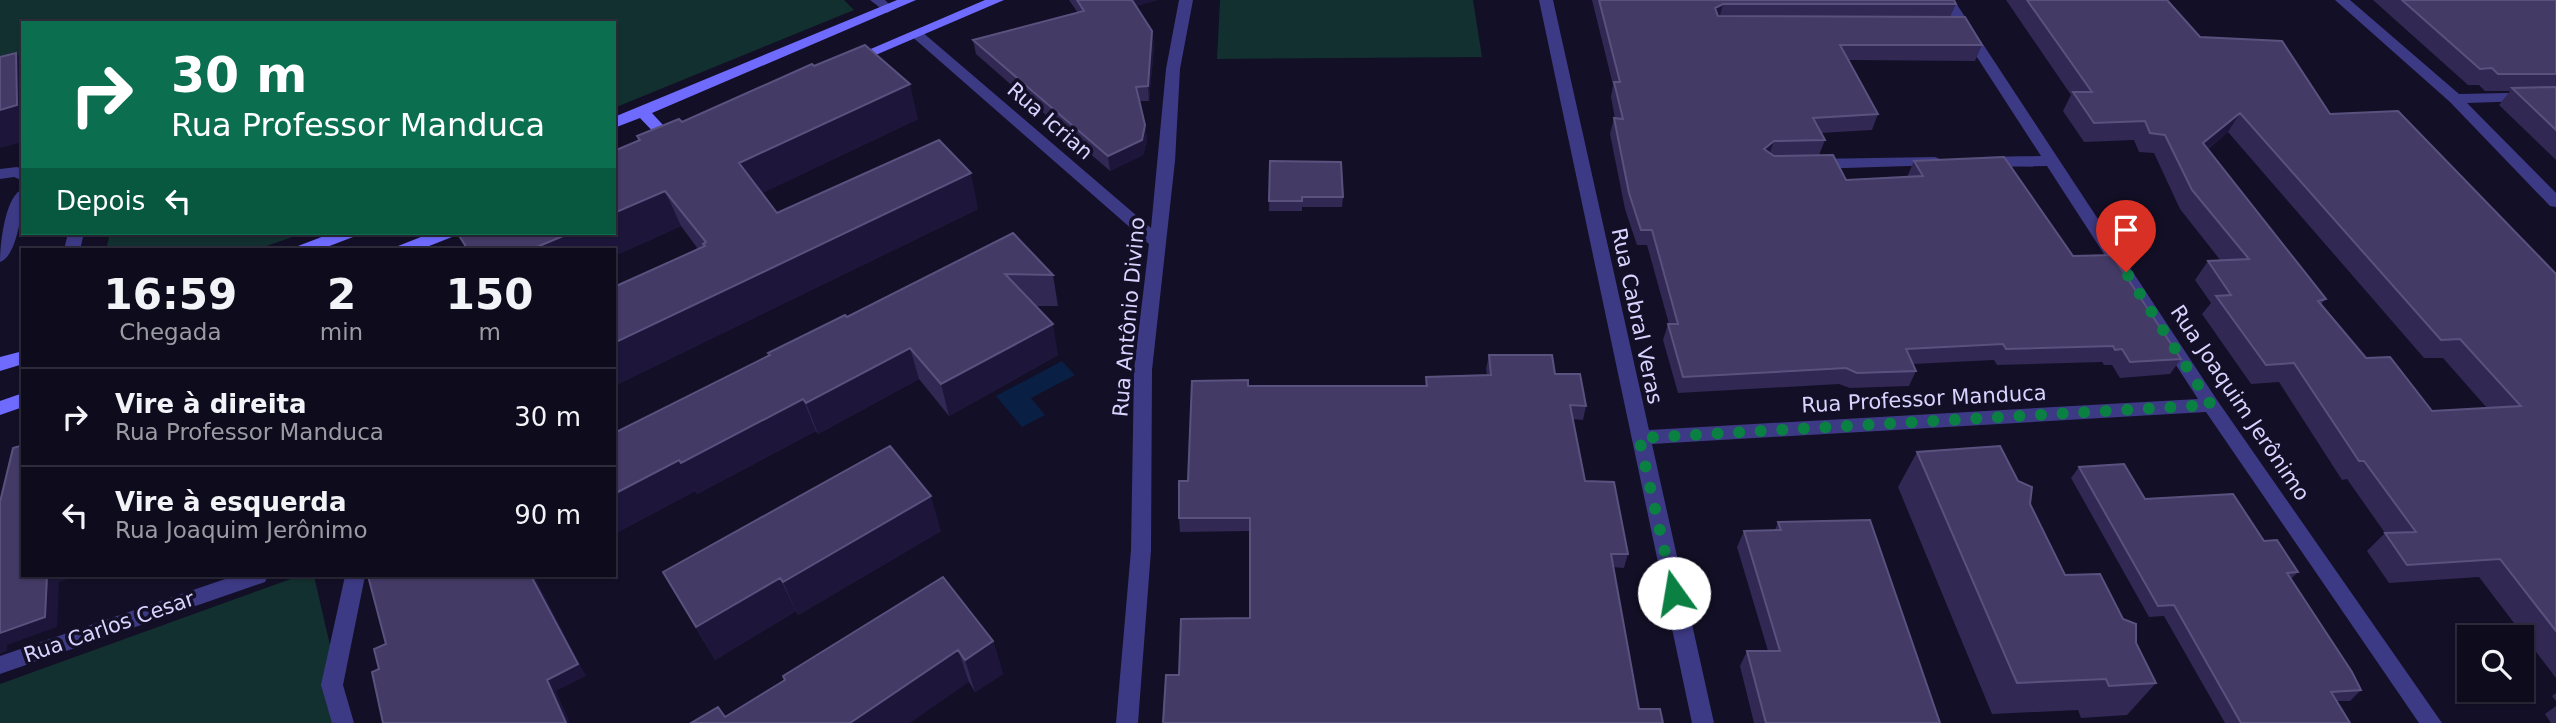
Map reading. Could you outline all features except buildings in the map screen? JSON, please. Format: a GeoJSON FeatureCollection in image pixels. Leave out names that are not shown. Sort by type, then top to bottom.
{"type":"FeatureCollection","features":[{"type":"Feature","properties":{"kind":"main road"},"geometry":{"type":"LineString","coordinates":[[616,121],[882,4],[909,0]]}},
{"type":"Feature","properties":{"kind":"main road"},"geometry":{"type":"LineString","coordinates":[[842,65],[997,0]]}},
{"type":"Feature","properties":{"kind":"main road"},"geometry":{"type":"LineString","coordinates":[[642,111],[669,138]]}},
{"type":"Feature","properties":{"kind":"main road"},"geometry":{"type":"LineString","coordinates":[[309,248],[342,235]]}},
{"type":"Feature","properties":{"kind":"main road"},"geometry":{"type":"LineString","coordinates":[[409,248],[441,235]]}},
{"type":"Feature","properties":{"kind":"main road"},"geometry":{"type":"LineString","coordinates":[[0,365],[21,358]]}},
{"type":"Feature","properties":{"kind":"main road"},"geometry":{"type":"LineString","coordinates":[[0,408],[21,401]]}},
{"type":"Feature","properties":{"kind":"street","name":"Rua Antônio Divino"},"geometry":{"type":"LineString","coordinates":[[1127,723],[1141,550],[1143,370],[1167,161],[1173,69],[1186,0]]}},
{"type":"Feature","properties":{"kind":"street","name":"Rua Cabral Veras"},"geometry":{"type":"LineString","coordinates":[[1546,0],[1703,723]]}},
{"type":"Feature","properties":{"kind":"street","name":"Rua Joaquim Jerônimo"},"geometry":{"type":"LineString","coordinates":[[1947,0],[1957,26],[2054,161],[2211,405],[2431,723]]}},
{"type":"Feature","properties":{"kind":"street"},"geometry":{"type":"LineString","coordinates":[[2342,0],[2455,99],[2556,202]]}},
{"type":"Feature","properties":{"kind":"street","name":"Rua Icrian"},"geometry":{"type":"LineString","coordinates":[[916,34],[1156,240]]}},
{"type":"Feature","properties":{"kind":"street"},"geometry":{"type":"LineString","coordinates":[[2455,99],[2556,96]]}},
{"type":"Feature","properties":{"kind":"street"},"geometry":{"type":"LineString","coordinates":[[1973,162],[2054,161]]}},
{"type":"Feature","properties":{"kind":"street"},"geometry":{"type":"LineString","coordinates":[[1796,164],[1945,162]]}},
{"type":"Feature","properties":{"kind":"street"},"geometry":{"type":"LineString","coordinates":[[0,174],[17,172],[21,175]]}},
{"type":"Feature","properties":{"kind":"street"},"geometry":{"type":"LineString","coordinates":[[0,256],[21,199]]}},
{"type":"Feature","properties":{"kind":"street","name":"Rua Professor Manduca"},"geometry":{"type":"LineString","coordinates":[[1639,438],[2211,405]]}},
{"type":"Feature","properties":{"kind":"street","name":"Rua Carlos Cesar"},"geometry":{"type":"LineString","coordinates":[[0,664],[255,577]]}},
{"type":"Feature","properties":{"kind":"street"},"geometry":{"type":"LineString","coordinates":[[342,723],[332,685],[355,577]]}},
{"type":"Feature","properties":{"kind":"green space"},"geometry":{"type":"Polygon","coordinates":[[[0,0],[844,0],[854,10],[616,107],[616,21],[21,21],[21,59],[0,64],[0,0]]]}},
{"type":"Feature","properties":{"kind":"green space"},"geometry":{"type":"Polygon","coordinates":[[[1220,0],[1473,0],[1482,57],[1217,59],[1220,0]]]}},
{"type":"Feature","properties":{"kind":"green space"},"geometry":{"type":"Polygon","coordinates":[[[110,235],[298,235],[261,248],[106,248],[110,235]]]}},
{"type":"Feature","properties":{"kind":"green space"},"geometry":{"type":"Polygon","coordinates":[[[296,577],[314,577],[348,723],[0,723],[0,684],[296,577]]]}},
{"type":"Feature","properties":{"kind":"water"},"geometry":{"type":"Polygon","coordinates":[[[1062,361],[1075,375],[1031,398],[1045,415],[1022,427],[996,396],[1062,361]]]}},
{"type":"Feature","properties":{"kind":"route"},"geometry":{"type":"LineString","coordinates":[[1674,593],[1639,438],[2211,405],[2126,272]]}}]}
